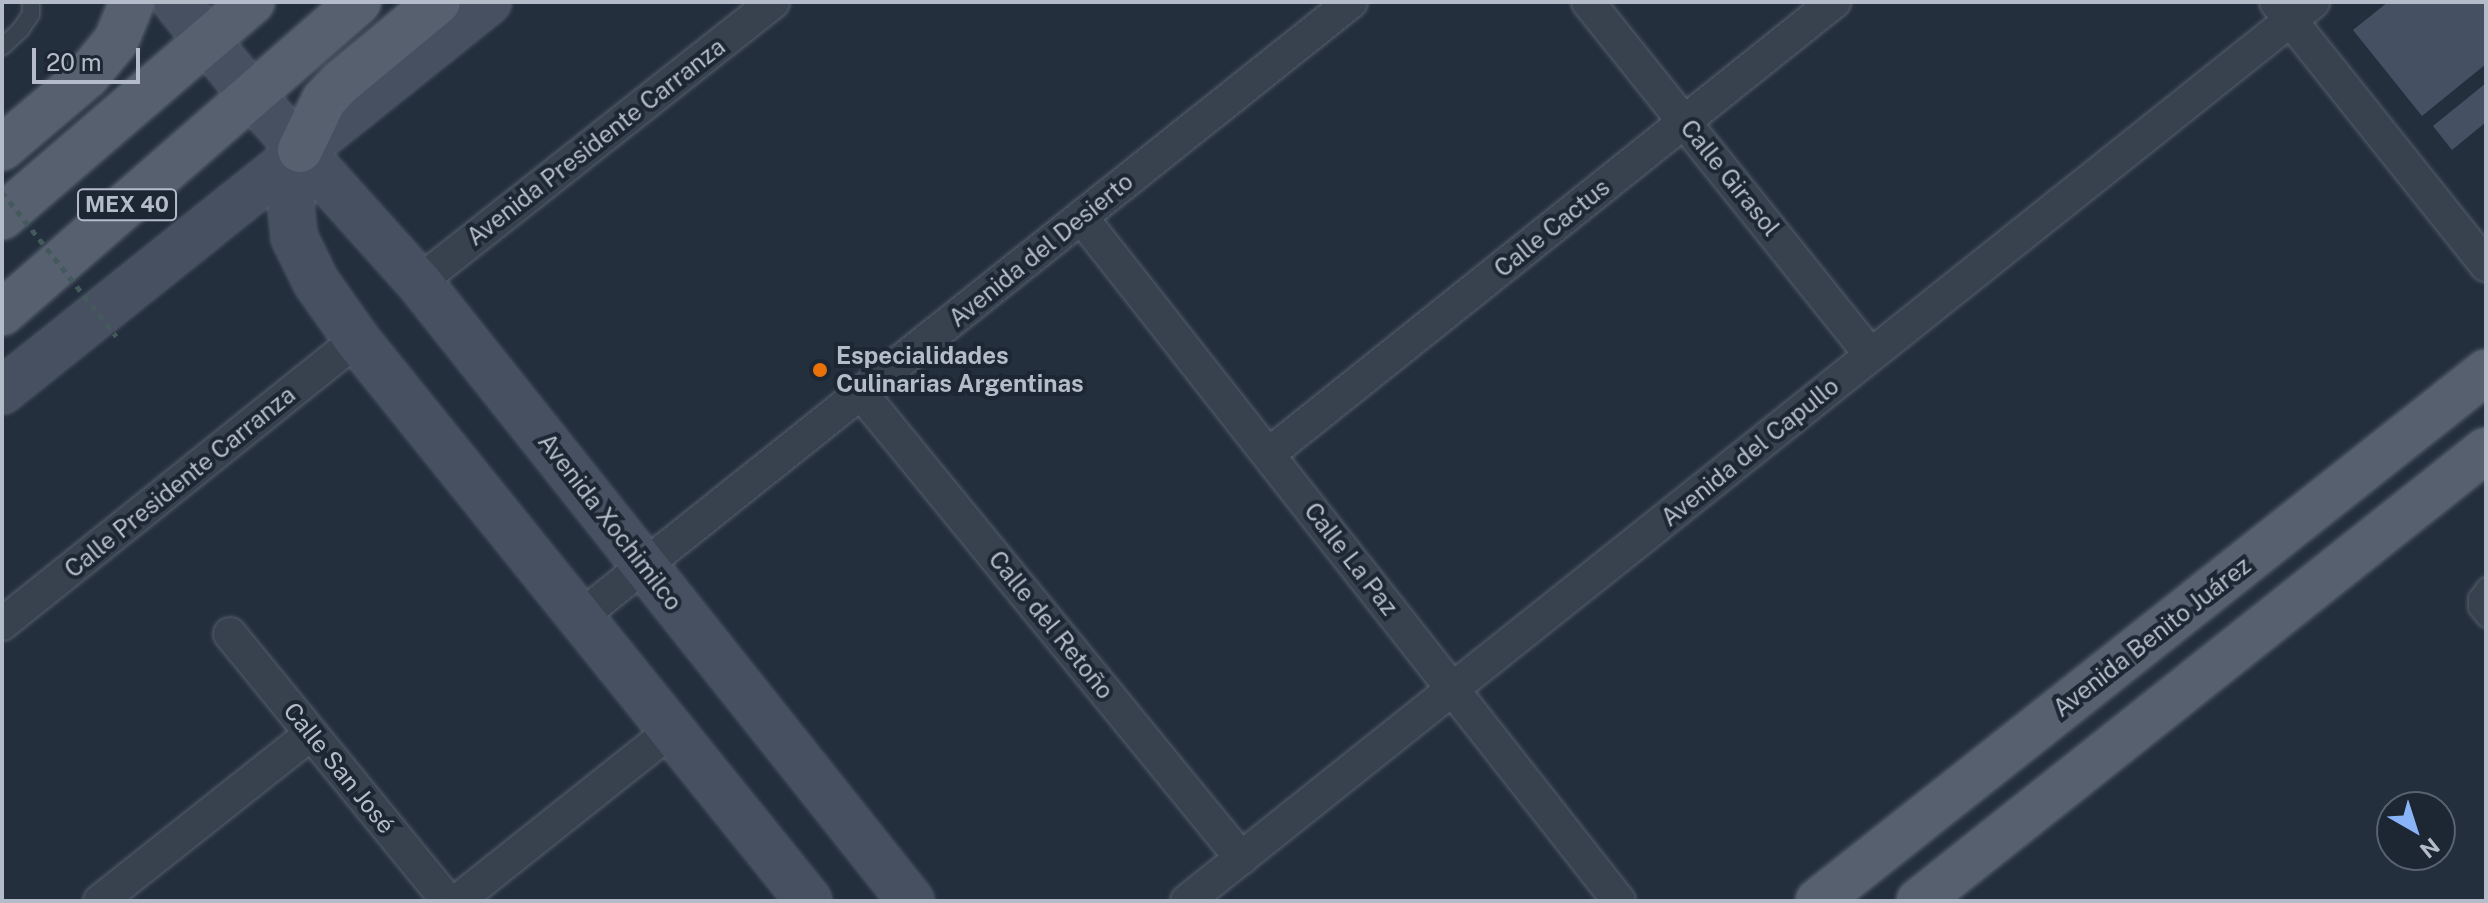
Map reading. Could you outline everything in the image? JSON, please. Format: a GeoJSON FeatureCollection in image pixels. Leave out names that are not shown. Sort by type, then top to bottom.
{"type":"FeatureCollection","features":[{"type":"Feature","properties":{"kind":"main road"},"geometry":{"type":"LineString","coordinates":[[2,148],[87,76],[116,41],[132,2]]}},
{"type":"Feature","properties":{"kind":"main road","name":"Avenida Xochimilco"},"geometry":{"type":"LineString","coordinates":[[176,2],[252,96],[419,282],[911,901]]}},
{"type":"Feature","properties":{"kind":"main road","name":"MEX 40"},"geometry":{"type":"LineString","coordinates":[[2,217],[205,39],[252,2]]}},
{"type":"Feature","properties":{"kind":"main road","name":"MEX 40"},"geometry":{"type":"LineString","coordinates":[[2,313],[359,2]]}},
{"type":"Feature","properties":{"kind":"main road"},"geometry":{"type":"LineString","coordinates":[[438,2],[340,83],[324,100],[300,150],[291,207],[294,237],[316,282],[357,340],[809,901]]}},
{"type":"Feature","properties":{"kind":"main road"},"geometry":{"type":"LineString","coordinates":[[2,391],[488,2]]}},
{"type":"Feature","properties":{"kind":"main road","name":"Avenida Benito Juárez"},"geometry":{"type":"LineString","coordinates":[[1818,901],[2486,372]]}},
{"type":"Feature","properties":{"kind":"main road"},"geometry":{"type":"LineString","coordinates":[[1919,901],[2486,450]]}},
{"type":"Feature","properties":{"kind":"main road"},"geometry":{"type":"LineString","coordinates":[[2263,550],[2301,598]]}},
{"type":"Feature","properties":{"kind":"street","name":"Avenida Presidente Carranza"},"geometry":{"type":"LineString","coordinates":[[419,282],[773,2]]}},
{"type":"Feature","properties":{"kind":"street","name":"Avenida del Desierto"},"geometry":{"type":"LineString","coordinates":[[580,617],[1351,2]]}},
{"type":"Feature","properties":{"kind":"street","name":"Calle Girasol"},"geometry":{"type":"LineString","coordinates":[[1588,2],[1871,355]]}},
{"type":"Feature","properties":{"kind":"street","name":"Calle Cactus"},"geometry":{"type":"LineString","coordinates":[[1269,454],[1834,2]]}},
{"type":"Feature","properties":{"kind":"street"},"geometry":{"type":"LineString","coordinates":[[2293,8],[2486,265]]}},
{"type":"Feature","properties":{"kind":"street","name":"Avenida del Capullo"},"geometry":{"type":"LineString","coordinates":[[1187,901],[1871,355],[2293,8]]}},
{"type":"Feature","properties":{"kind":"street","name":"Calle La Paz"},"geometry":{"type":"LineString","coordinates":[[1081,217],[1619,901]]}},
{"type":"Feature","properties":{"kind":"street","name":"Calle Presidente Carranza"},"geometry":{"type":"LineString","coordinates":[[2,624],[357,340]]}},
{"type":"Feature","properties":{"kind":"street","name":"Calle del Retoño"},"geometry":{"type":"LineString","coordinates":[[861,393],[1241,858]]}},
{"type":"Feature","properties":{"kind":"street","name":"Calle San José"},"geometry":{"type":"LineString","coordinates":[[230,634],[448,901]]}},
{"type":"Feature","properties":{"kind":"street"},"geometry":{"type":"LineString","coordinates":[[457,901],[672,730]]}},
{"type":"Feature","properties":{"kind":"street"},"geometry":{"type":"LineString","coordinates":[[100,901],[311,734]]}},
{"type":"Feature","properties":{"kind":"lane"},"geometry":{"type":"LineString","coordinates":[[2,47],[31,14],[31,2]]}},
{"type":"Feature","properties":{"kind":"lane"},"geometry":{"type":"LineString","coordinates":[[2486,586],[2477,598],[2477,608],[2486,619]]}},
{"type":"Feature","properties":{"kind":"path"},"geometry":{"type":"LineString","coordinates":[[2,192],[116,336]]}},
{"type":"Feature","properties":{"kind":"building"},"geometry":{"type":"Polygon","coordinates":[[[2388,2],[2486,2],[2486,64],[2422,116],[2353,30],[2388,2]]]}},
{"type":"Feature","properties":{"kind":"building"},"geometry":{"type":"Polygon","coordinates":[[[2486,83],[2486,122],[2452,150],[2433,126],[2486,83]]]}},
{"type":"Feature","properties":{"kind":"place","name":"Especialidades Culinarias Argentinas"},"geometry":{"type":"Point","coordinates":[820,370]}}]}
